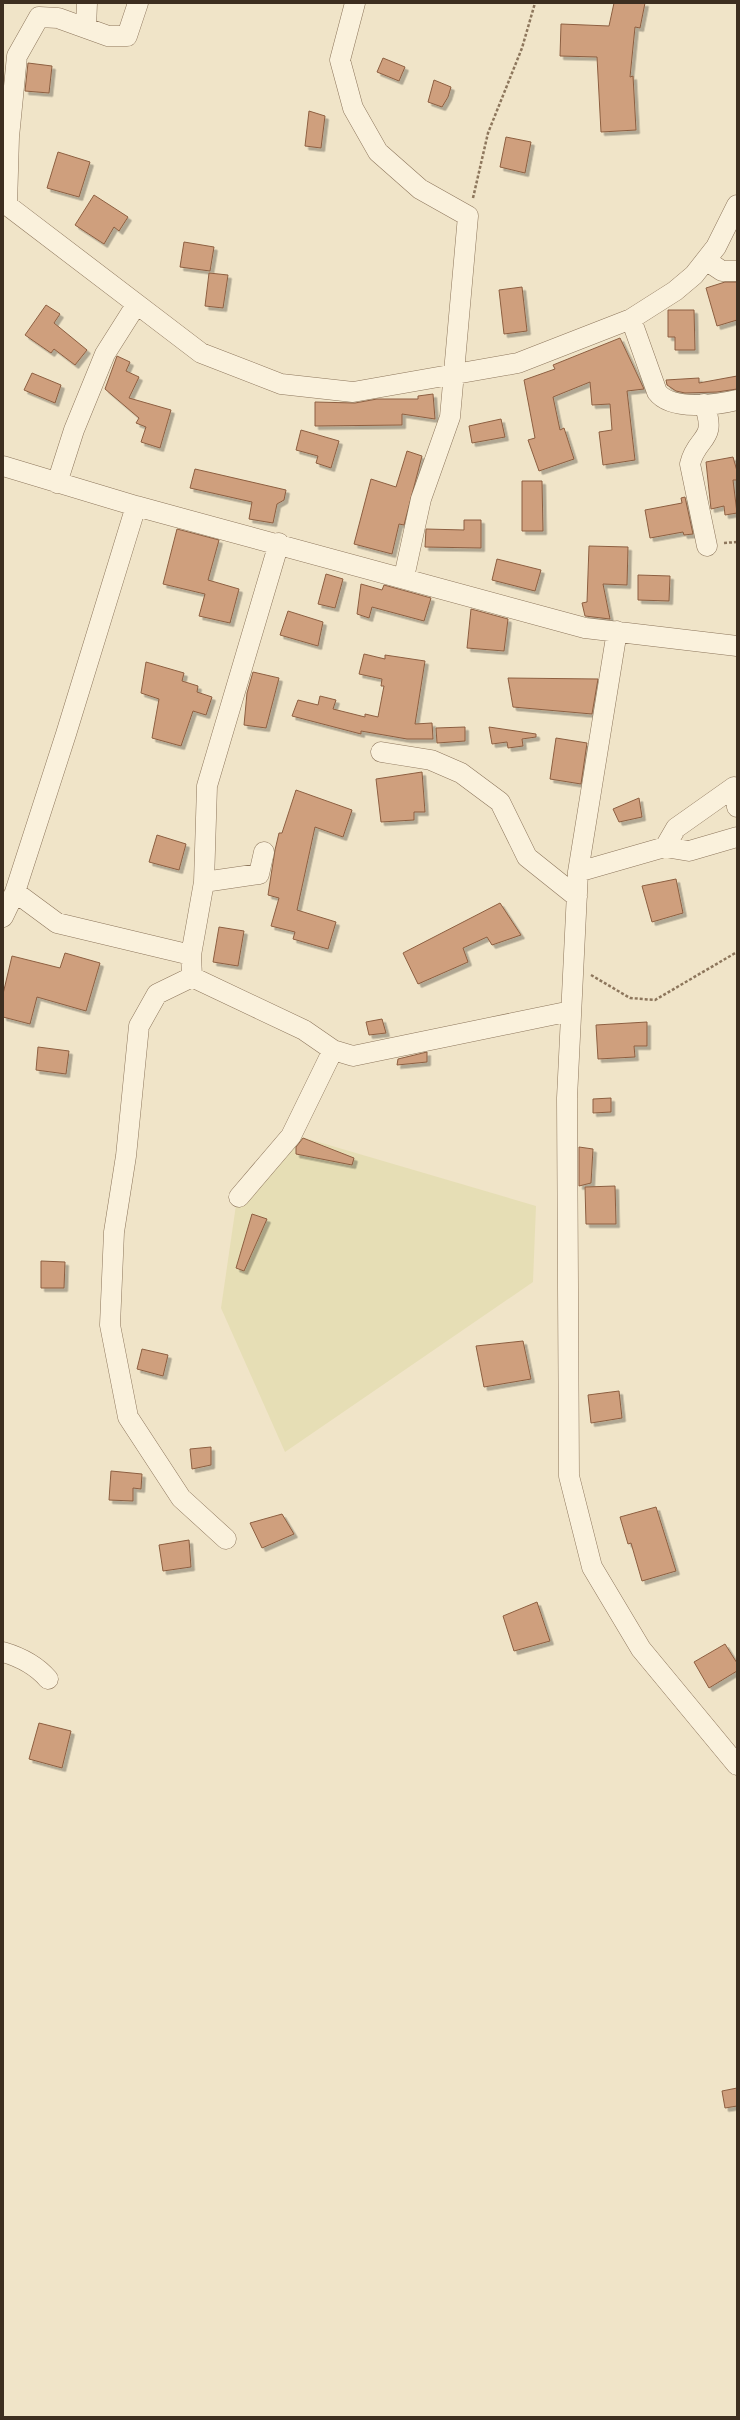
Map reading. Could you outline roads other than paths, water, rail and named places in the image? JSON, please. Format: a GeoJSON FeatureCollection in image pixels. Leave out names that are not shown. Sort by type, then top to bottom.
{"type":"FeatureCollection","features":[{"type":"Feature","properties":{"kind":"street"},"geometry":{"type":"LineString","coordinates":[[86,28],[87,3]]}},
{"type":"Feature","properties":{"kind":"street"},"geometry":{"type":"LineString","coordinates":[[138,3],[127,36],[108,36],[58,18],[39,17],[17,56],[9,137],[5,204],[201,353],[281,384],[353,392],[453,376],[518,363],[631,319],[676,291],[706,261],[737,205]]}},
{"type":"Feature","properties":{"kind":"street"},"geometry":{"type":"LineString","coordinates":[[355,3],[340,60],[352,108],[378,152],[420,189],[468,216],[450,417],[421,499],[404,577]]}},
{"type":"Feature","properties":{"kind":"street"},"geometry":{"type":"LineString","coordinates":[[706,261],[722,271],[737,271]]}},
{"type":"Feature","properties":{"kind":"street"},"geometry":{"type":"LineString","coordinates":[[57,484],[74,430],[106,354],[136,305]]}},
{"type":"Feature","properties":{"kind":"street"},"geometry":{"type":"LineString","coordinates":[[631,319],[657,392],[661,397],[688,404],[719,404],[737,400]]}},
{"type":"Feature","properties":{"kind":"street"},"geometry":{"type":"LineString","coordinates":[[704,404],[709,418],[707,437],[693,451],[690,464],[707,546]]}},
{"type":"Feature","properties":{"kind":"street"},"geometry":{"type":"LineString","coordinates":[[3,466],[57,484],[136,506],[279,543],[585,628],[737,646]]}},
{"type":"Feature","properties":{"kind":"street"},"geometry":{"type":"LineString","coordinates":[[3,917],[15,892],[66,734],[136,506]]}},
{"type":"Feature","properties":{"kind":"street"},"geometry":{"type":"LineString","coordinates":[[192,977],[191,955],[204,882],[207,786],[279,543]]}},
{"type":"Feature","properties":{"kind":"street"},"geometry":{"type":"LineString","coordinates":[[617,631],[578,872],[567,1098],[569,1476],[592,1567],[641,1649],[737,1765]]}},
{"type":"Feature","properties":{"kind":"street"},"geometry":{"type":"LineString","coordinates":[[381,752],[431,760],[461,773],[500,802],[527,857],[577,897]]}},
{"type":"Feature","properties":{"kind":"street"},"geometry":{"type":"LineString","coordinates":[[665,847],[676,828],[735,784]]}},
{"type":"Feature","properties":{"kind":"street"},"geometry":{"type":"LineString","coordinates":[[735,784],[737,807]]}},
{"type":"Feature","properties":{"kind":"street"},"geometry":{"type":"LineString","coordinates":[[578,872],[665,847],[689,850],[737,837]]}},
{"type":"Feature","properties":{"kind":"street"},"geometry":{"type":"LineString","coordinates":[[204,882],[258,874],[264,852]]}},
{"type":"Feature","properties":{"kind":"street"},"geometry":{"type":"LineString","coordinates":[[15,892],[57,923],[191,955]]}},
{"type":"Feature","properties":{"kind":"street"},"geometry":{"type":"LineString","coordinates":[[192,977],[304,1030],[333,1050],[353,1056],[571,1011]]}},
{"type":"Feature","properties":{"kind":"street"},"geometry":{"type":"LineString","coordinates":[[192,977],[157,994],[139,1026],[126,1156],[114,1232],[110,1325],[128,1417],[181,1498],[226,1539]]}},
{"type":"Feature","properties":{"kind":"street"},"geometry":{"type":"LineString","coordinates":[[238,1197],[291,1136],[333,1050]]}},
{"type":"Feature","properties":{"kind":"street"},"geometry":{"type":"LineString","coordinates":[[3,1652],[24,1660],[40,1670],[48,1679]]}}]}
